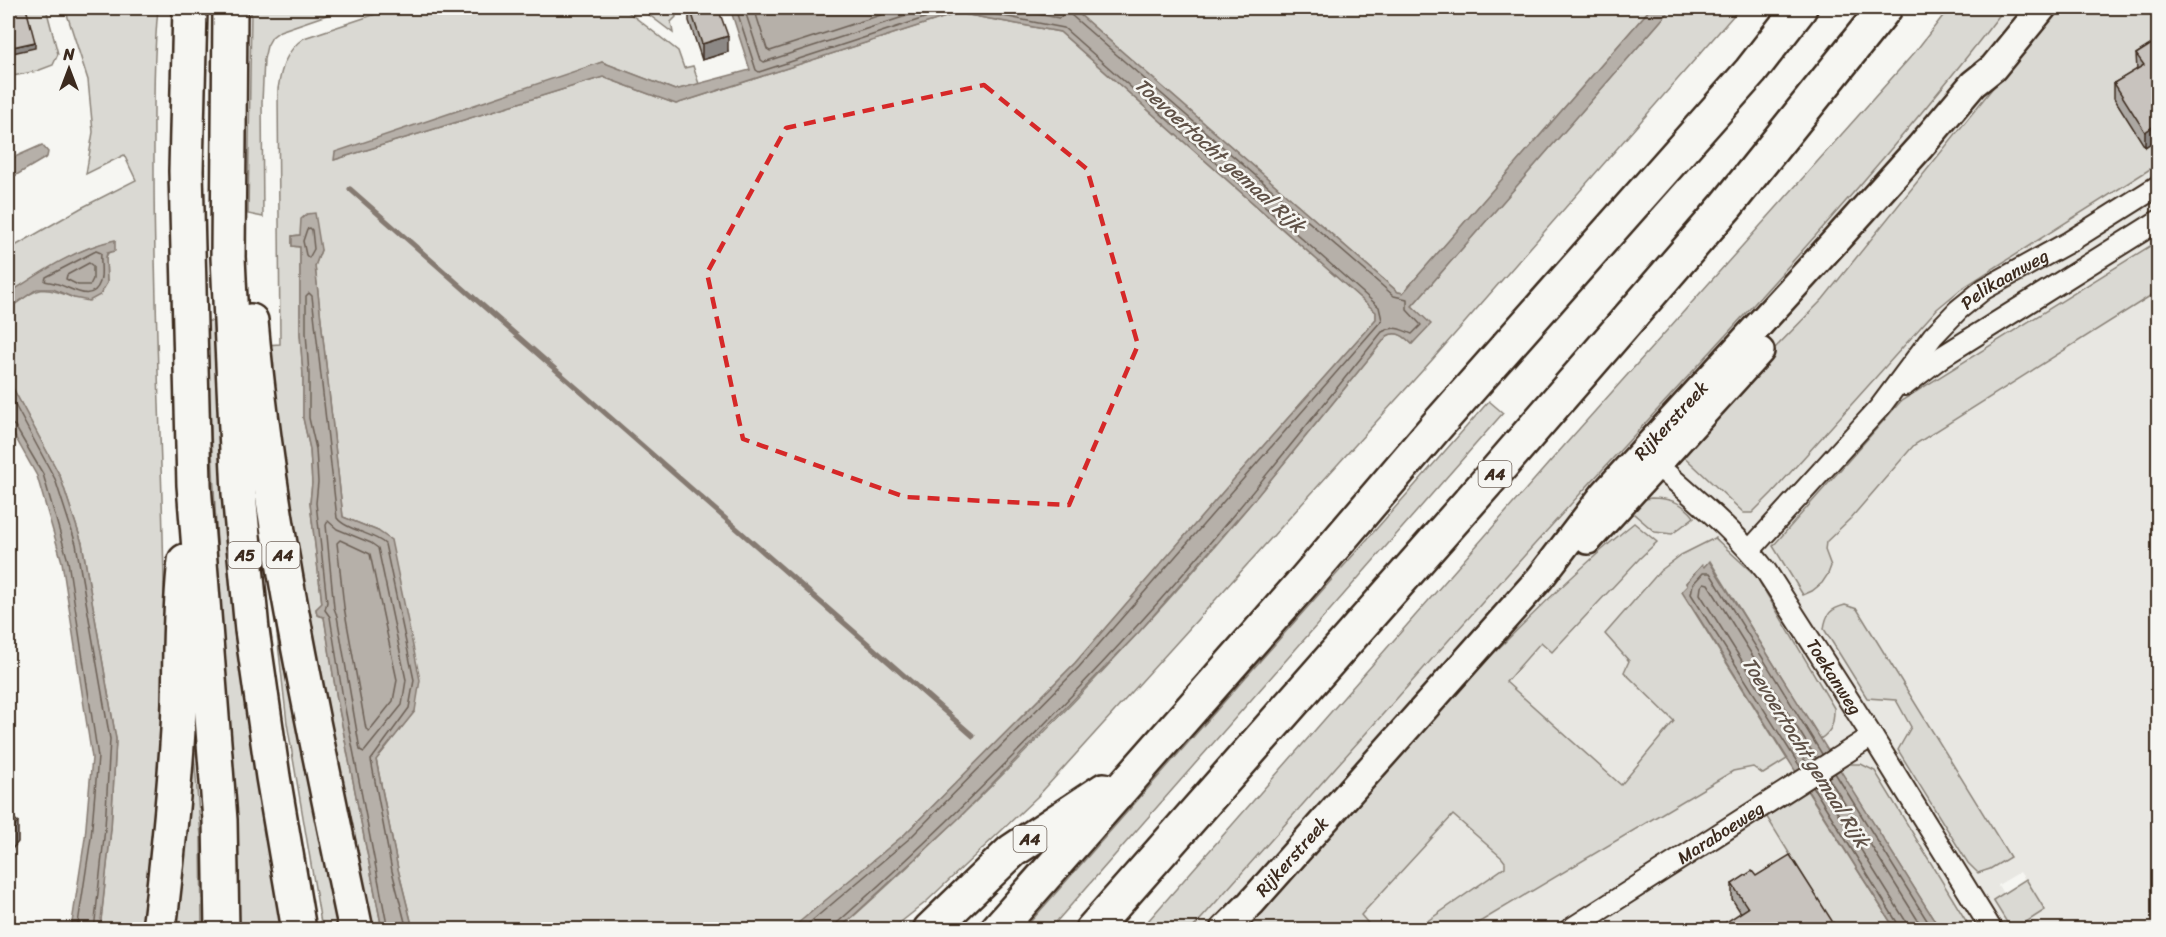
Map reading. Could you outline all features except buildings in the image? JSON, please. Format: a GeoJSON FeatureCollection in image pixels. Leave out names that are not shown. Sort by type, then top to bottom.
{"type":"FeatureCollection","features":[{"type":"Feature","properties":{"kind":"highway"},"geometry":{"type":"LineString","coordinates":[[190,8],[186,171],[194,484],[220,820],[222,930]]}},
{"type":"Feature","properties":{"kind":"highway","name":"A5"},"geometry":{"type":"LineString","coordinates":[[230,8],[228,257],[230,342],[239,493],[252,630],[273,777],[299,930]]}},
{"type":"Feature","properties":{"kind":"highway","name":"A4"},"geometry":{"type":"LineString","coordinates":[[997,930],[1434,429],[1751,71],[1800,8]]}},
{"type":"Feature","properties":{"kind":"highway","name":"A4"},"geometry":{"type":"LineString","coordinates":[[1092,930],[1494,474],[1727,205],[1885,8]]}},
{"type":"Feature","properties":{"kind":"highway","name":"A4"},"geometry":{"type":"LineString","coordinates":[[228,177],[244,243],[258,403],[274,505],[315,733],[356,930]]}},
{"type":"Feature","properties":{"kind":"highway"},"geometry":{"type":"LineString","coordinates":[[159,930],[172,820],[178,727],[181,598],[194,484]]}},
{"type":"Feature","properties":{"kind":"highway","name":"A4"},"geometry":{"type":"LineString","coordinates":[[930,930],[1012,851],[1143,764]]}},
{"type":"Feature","properties":{"kind":"street","name":"Rijkerstreek"},"geometry":{"type":"LineString","coordinates":[[1244,930],[1363,785],[1650,459],[1798,308],[1981,90],[1993,68],[2042,8]]}},
{"type":"Feature","properties":{"kind":"street","name":"Pelikaanweg"},"geometry":{"type":"LineString","coordinates":[[1750,550],[1880,407],[1933,336],[1969,301],[1984,289],[2069,242],[2158,186]]}},
{"type":"Feature","properties":{"kind":"street","name":"Pelikaanweg"},"geometry":{"type":"LineString","coordinates":[[1880,407],[1928,366],[2158,221]]}},
{"type":"Feature","properties":{"kind":"street","name":"Toekanweg"},"geometry":{"type":"LineString","coordinates":[[1650,459],[1750,550],[1775,584],[1992,930]]}},
{"type":"Feature","properties":{"kind":"street","name":"Maraboeweg"},"geometry":{"type":"LineString","coordinates":[[1569,930],[1872,736]]}},
{"type":"Feature","properties":{"kind":"street","name":"Rijkerstreek"},"geometry":{"type":"LineString","coordinates":[[1224,930],[1363,785]]}},
{"type":"Feature","properties":{"kind":"highlighted area"},"geometry":{"type":"Polygon","coordinates":[[[984,85],[1087,169],[1138,345],[1069,505],[905,497],[743,439],[707,273],[786,128],[984,85]]]}},
{"type":"Feature","properties":{"kind":"shaded area"},"geometry":{"type":"Polygon","coordinates":[[[8,8],[46,8],[58,54],[53,65],[8,77],[8,54],[34,47],[8,8]]]}},
{"type":"Feature","properties":{"kind":"shaded area"},"geometry":{"type":"Polygon","coordinates":[[[65,8],[158,8],[154,89],[154,216],[164,635],[158,783],[142,929],[100,929],[111,829],[116,739],[82,543],[60,476],[8,379],[8,309],[39,290],[62,293],[74,298],[107,283],[106,257],[115,241],[88,248],[46,270],[8,294],[8,250],[81,208],[136,180],[124,155],[86,174],[93,132],[88,80],[65,8]]]}},
{"type":"Feature","properties":{"kind":"shaded area"},"geometry":{"type":"Polygon","coordinates":[[[251,8],[347,8],[280,31],[272,37],[267,46],[264,59],[262,102],[263,217],[248,214],[251,8]]]}},
{"type":"Feature","properties":{"kind":"shaded area"},"geometry":{"type":"Polygon","coordinates":[[[394,8],[623,8],[678,51],[684,68],[693,66],[699,84],[675,90],[602,62],[334,160],[603,77],[676,104],[958,13],[1060,32],[1376,312],[1376,319],[1075,663],[905,834],[791,930],[413,929],[398,869],[376,759],[415,711],[378,531],[343,517],[315,266],[321,250],[300,235],[292,236],[292,246],[300,247],[303,418],[310,449],[312,483],[310,503],[322,604],[316,609],[317,615],[324,617],[337,699],[382,929],[361,929],[301,614],[265,345],[280,344],[278,89],[285,60],[304,38],[394,8]]]}},
{"type":"Feature","properties":{"kind":"shaded area"},"geometry":{"type":"Polygon","coordinates":[[[640,8],[674,8],[676,17],[671,22],[673,33],[640,8]]]}},
{"type":"Feature","properties":{"kind":"shaded area"},"geometry":{"type":"Polygon","coordinates":[[[1072,8],[1651,8],[1403,293],[1398,292],[1072,8]]]}},
{"type":"Feature","properties":{"kind":"shaded area"},"geometry":{"type":"Polygon","coordinates":[[[1672,8],[1740,8],[1432,360],[1038,796],[926,902],[892,929],[838,930],[992,785],[1138,633],[1234,524],[1387,336],[1397,334],[1412,344],[1430,324],[1412,306],[1672,8]]]}},
{"type":"Feature","properties":{"kind":"shaded area"},"geometry":{"type":"Polygon","coordinates":[[[1949,8],[2005,8],[1907,130],[1804,249],[1440,649],[1192,929],[1141,929],[1555,456],[1915,52],[1949,8]]]}},
{"type":"Feature","properties":{"kind":"shaded area"},"geometry":{"type":"Polygon","coordinates":[[[1976,8],[2158,8],[2158,929],[2030,929],[2025,922],[2045,910],[2020,872],[1998,885],[2024,929],[1169,930],[1976,8]]]}},
{"type":"Feature","properties":{"kind":"shaded area"},"geometry":{"type":"Polygon","coordinates":[[[2057,8],[2158,8],[2158,164],[1961,289],[1937,309],[1772,493],[1752,513],[1744,513],[1676,449],[1823,299],[2057,8]]]}},
{"type":"Feature","properties":{"kind":"shaded area"},"geometry":{"type":"Polygon","coordinates":[[[2158,241],[2158,291],[1914,445],[1851,518],[1826,542],[1825,550],[1831,566],[1828,574],[1822,583],[1803,595],[1773,546],[1901,401],[2158,241]]]}},
{"type":"Feature","properties":{"kind":"shaded area"},"geometry":{"type":"Polygon","coordinates":[[[205,321],[215,321],[283,929],[239,929],[205,321]]]}},
{"type":"Feature","properties":{"kind":"shaded area"},"geometry":{"type":"Polygon","coordinates":[[[1489,401],[1503,413],[1050,929],[1024,929],[1489,401]]]}},
{"type":"Feature","properties":{"kind":"shaded area"},"geometry":{"type":"Polygon","coordinates":[[[1651,498],[1675,502],[1694,517],[1672,534],[1655,532],[1627,508],[1636,501],[1651,498]]]}},
{"type":"Feature","properties":{"kind":"shaded area"},"geometry":{"type":"Polygon","coordinates":[[[262,502],[349,929],[322,929],[287,723],[262,502]]]}},
{"type":"Feature","properties":{"kind":"shaded area"},"geometry":{"type":"Polygon","coordinates":[[[1634,523],[1657,542],[1552,652],[1541,642],[1506,682],[1621,785],[1674,721],[1624,672],[1629,661],[1605,634],[1660,571],[1681,555],[1715,538],[1756,576],[1834,708],[1833,722],[1828,733],[1820,739],[1710,561],[1686,583],[1688,586],[1682,592],[1787,759],[1763,774],[1753,767],[1733,771],[1468,929],[1416,929],[1505,867],[1502,858],[1453,815],[1361,915],[1373,929],[1244,930],[1374,781],[1475,672],[1570,578],[1634,523]]]}},
{"type":"Feature","properties":{"kind":"shaded area"},"geometry":{"type":"Polygon","coordinates":[[[1845,605],[1857,609],[2010,857],[1978,873],[1968,863],[1898,750],[1911,727],[1896,700],[1867,698],[1824,629],[1830,613],[1845,605]]]}},
{"type":"Feature","properties":{"kind":"shaded area"},"geometry":{"type":"Polygon","coordinates":[[[189,697],[201,836],[202,929],[165,930],[189,697]]]}},
{"type":"Feature","properties":{"kind":"shaded area"},"geometry":{"type":"Polygon","coordinates":[[[1846,764],[1861,764],[1875,771],[1971,929],[1940,929],[1839,769],[1846,764]]]}},
{"type":"Feature","properties":{"kind":"shaded area"},"geometry":{"type":"Polygon","coordinates":[[[1806,789],[1895,929],[1836,929],[1765,814],[1806,789]]]}},
{"type":"Feature","properties":{"kind":"shaded area"},"geometry":{"type":"Polygon","coordinates":[[[2026,879],[2045,910],[2026,922],[2030,929],[2011,929],[1993,900],[2026,879]]]}},
{"type":"Feature","properties":{"kind":"water","name":"Toevoertocht gemaal Rijk"},"geometry":{"type":"Polygon","coordinates":[[[730,8],[1072,8],[1398,292],[1403,293],[1651,8],[1672,8],[1412,306],[1431,324],[1412,344],[1397,334],[1387,336],[1254,500],[1139,632],[957,820],[838,930],[791,929],[905,834],[1075,663],[1376,319],[1376,312],[1060,32],[958,13],[676,104],[603,77],[334,160],[335,152],[602,62],[675,90],[750,70],[730,8]]]}},
{"type":"Feature","properties":{"kind":"water"},"geometry":{"type":"Polygon","coordinates":[[[42,145],[48,152],[47,157],[8,180],[8,160],[42,145]]]}},
{"type":"Feature","properties":{"kind":"water"},"geometry":{"type":"Polygon","coordinates":[[[315,213],[321,250],[315,266],[343,517],[378,531],[391,540],[420,680],[415,711],[376,760],[398,869],[413,929],[382,929],[337,699],[324,617],[317,615],[316,609],[322,603],[310,503],[312,483],[310,449],[303,418],[300,247],[292,246],[292,236],[300,235],[301,219],[307,214],[315,213]]]}},
{"type":"Feature","properties":{"kind":"water"},"geometry":{"type":"Polygon","coordinates":[[[115,240],[115,251],[107,253],[107,283],[100,295],[89,301],[74,298],[53,289],[37,289],[8,309],[8,294],[72,255],[115,240]]]}},
{"type":"Feature","properties":{"kind":"water"},"geometry":{"type":"Polygon","coordinates":[[[8,379],[60,476],[82,543],[116,739],[111,829],[100,929],[71,929],[85,838],[92,758],[62,562],[37,476],[8,424],[8,379]]]}},
{"type":"Feature","properties":{"kind":"water","name":"Toevoertocht gemaal Rijk"},"geometry":{"type":"Polygon","coordinates":[[[1709,561],[1940,929],[1895,929],[1682,591],[1702,565],[1704,567],[1709,561]]]}},
{"type":"Feature","properties":{"kind":"waterway"},"geometry":{"type":"LineString","coordinates":[[350,189],[973,736]]}}]}
